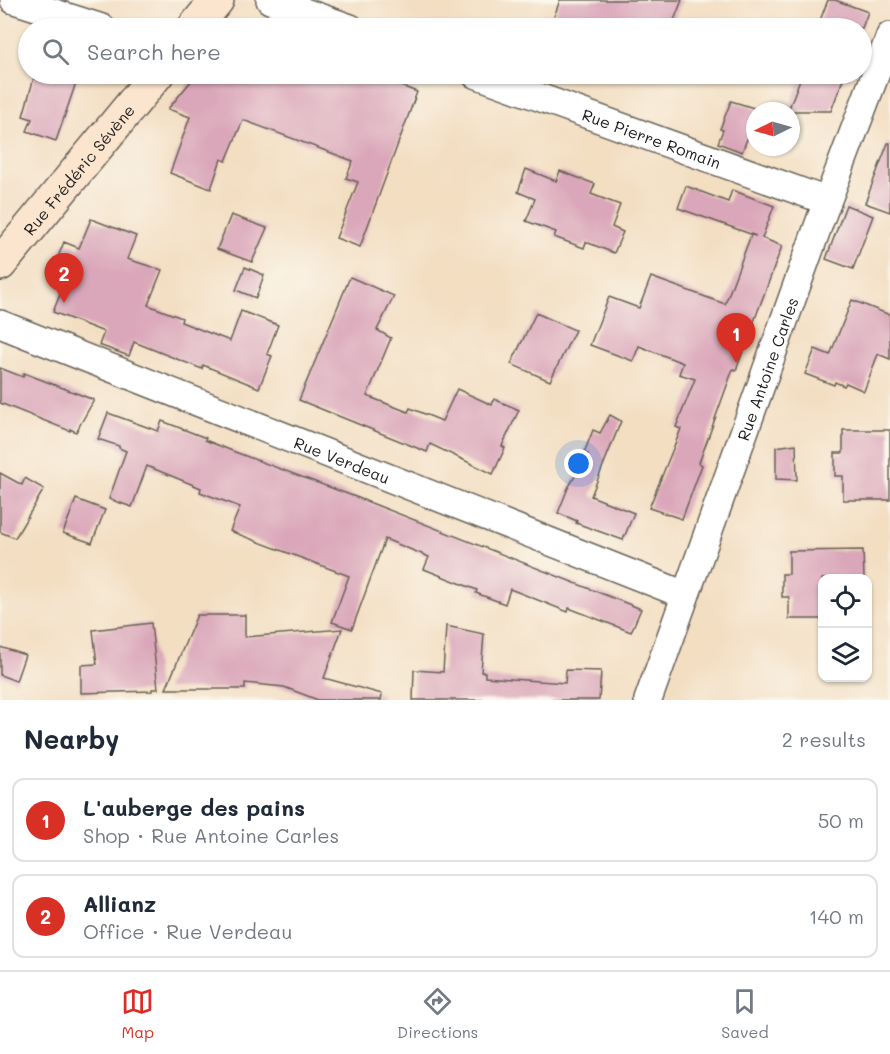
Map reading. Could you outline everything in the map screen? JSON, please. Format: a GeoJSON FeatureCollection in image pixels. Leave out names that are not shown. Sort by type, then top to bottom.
{"type":"FeatureCollection","features":[{"type":"Feature","properties":{"kind":"street"},"geometry":{"type":"LineString","coordinates":[[14,0],[71,18]]}},
{"type":"Feature","properties":{"kind":"street"},"geometry":{"type":"LineString","coordinates":[[202,18],[217,0]]}},
{"type":"Feature","properties":{"kind":"street"},"geometry":{"type":"LineString","coordinates":[[270,0],[321,18]]}},
{"type":"Feature","properties":{"kind":"street","name":"Rue Antoine Carles"},"geometry":{"type":"LineString","coordinates":[[872,83],[890,36]]}},
{"type":"Feature","properties":{"kind":"street","name":"Rue Frédéric Sévène"},"geometry":{"type":"LineString","coordinates":[[0,264],[149,84]]}},
{"type":"Feature","properties":{"kind":"street","name":"Rue Pierre Romain"},"geometry":{"type":"LineString","coordinates":[[503,84],[827,201]]}},
{"type":"Feature","properties":{"kind":"street","name":"Rue Antoine Carles"},"geometry":{"type":"LineString","coordinates":[[648,700],[827,201],[872,84]]}},
{"type":"Feature","properties":{"kind":"street","name":"Rue Verdeau"},"geometry":{"type":"LineString","coordinates":[[0,324],[685,595]]}},
{"type":"Feature","properties":{"kind":"building"},"geometry":{"type":"Polygon","coordinates":[[[560,0],[682,0],[675,18],[554,18],[560,0]]]}},
{"type":"Feature","properties":{"kind":"building"},"geometry":{"type":"Polygon","coordinates":[[[828,0],[835,0],[868,12],[866,18],[821,18],[828,0]]]}},
{"type":"Feature","properties":{"kind":"building"},"geometry":{"type":"Polygon","coordinates":[[[32,84],[76,84],[56,141],[27,131],[32,119],[23,116],[32,84]]]}},
{"type":"Feature","properties":{"kind":"building"},"geometry":{"type":"Polygon","coordinates":[[[189,84],[396,84],[417,92],[360,247],[336,238],[358,182],[346,178],[353,161],[243,120],[226,161],[221,159],[211,189],[170,173],[190,117],[168,109],[189,84]]]}},
{"type":"Feature","properties":{"kind":"building"},"geometry":{"type":"Polygon","coordinates":[[[798,84],[841,84],[831,111],[800,111],[800,102],[791,102],[798,84]]]}},
{"type":"Feature","properties":{"kind":"building"},"geometry":{"type":"Polygon","coordinates":[[[731,101],[746,106],[746,142],[742,152],[718,143],[723,130],[720,129],[731,101]]]}},
{"type":"Feature","properties":{"kind":"building"},"geometry":{"type":"Polygon","coordinates":[[[888,143],[890,143],[890,212],[865,203],[888,143]]]}},
{"type":"Feature","properties":{"kind":"building"},"geometry":{"type":"Polygon","coordinates":[[[526,169],[556,181],[560,171],[595,184],[591,194],[620,205],[612,227],[623,232],[614,253],[586,242],[584,248],[554,237],[556,232],[526,221],[535,199],[518,192],[526,169]]]}},
{"type":"Feature","properties":{"kind":"building"},"geometry":{"type":"Polygon","coordinates":[[[686,186],[728,202],[732,190],[774,206],[762,238],[782,246],[736,370],[733,369],[699,463],[702,465],[682,519],[649,508],[681,429],[676,427],[695,379],[679,374],[683,363],[639,346],[633,361],[590,345],[609,297],[639,308],[651,277],[725,304],[751,235],[756,236],[678,208],[686,186]]]}},
{"type":"Feature","properties":{"kind":"building"},"geometry":{"type":"Polygon","coordinates":[[[846,205],[873,216],[853,269],[826,259],[846,205]]]}},
{"type":"Feature","properties":{"kind":"building"},"geometry":{"type":"Polygon","coordinates":[[[231,215],[267,228],[252,262],[217,249],[231,215]]]}},
{"type":"Feature","properties":{"kind":"building"},"geometry":{"type":"Polygon","coordinates":[[[91,219],[136,236],[127,259],[162,270],[148,305],[182,318],[181,322],[230,341],[241,311],[278,325],[267,354],[272,356],[259,388],[203,365],[202,369],[134,342],[129,356],[99,345],[104,332],[53,312],[71,267],[56,262],[64,242],[79,248],[91,219]]]}},
{"type":"Feature","properties":{"kind":"building"},"geometry":{"type":"Polygon","coordinates":[[[245,267],[264,275],[256,298],[236,290],[245,267]]]}},
{"type":"Feature","properties":{"kind":"building"},"geometry":{"type":"Polygon","coordinates":[[[350,277],[394,296],[377,330],[391,338],[367,396],[408,412],[410,408],[442,421],[457,389],[492,405],[494,399],[519,410],[502,446],[505,448],[493,474],[430,444],[427,452],[299,400],[350,277]]]}},
{"type":"Feature","properties":{"kind":"building"},"geometry":{"type":"Polygon","coordinates":[[[852,300],[890,315],[890,359],[878,354],[864,391],[846,383],[844,386],[835,382],[834,385],[805,374],[815,349],[830,355],[852,300]]]}},
{"type":"Feature","properties":{"kind":"building"},"geometry":{"type":"Polygon","coordinates":[[[536,313],[575,330],[550,381],[511,364],[536,313]]]}},
{"type":"Feature","properties":{"kind":"building"},"geometry":{"type":"Polygon","coordinates":[[[0,368],[23,377],[24,373],[94,400],[76,432],[0,403],[0,368]]]}},
{"type":"Feature","properties":{"kind":"building"},"geometry":{"type":"Polygon","coordinates":[[[108,413],[158,431],[162,421],[235,452],[641,609],[631,632],[569,608],[568,612],[510,589],[505,604],[424,569],[429,557],[385,539],[352,629],[332,622],[349,576],[230,531],[240,507],[200,492],[201,488],[147,466],[132,507],[109,499],[126,451],[119,446],[98,439],[108,413]]]}},
{"type":"Feature","properties":{"kind":"building"},"geometry":{"type":"Polygon","coordinates":[[[610,415],[621,421],[591,496],[634,513],[623,540],[576,523],[577,521],[558,513],[568,488],[588,454],[584,453],[593,430],[600,433],[610,415]]]}},
{"type":"Feature","properties":{"kind":"building"},"geometry":{"type":"Polygon","coordinates":[[[843,430],[890,430],[890,500],[843,500],[843,476],[835,476],[835,453],[843,453],[843,430]]]}},
{"type":"Feature","properties":{"kind":"building"},"geometry":{"type":"Polygon","coordinates":[[[796,444],[797,480],[776,479],[776,447],[796,444]]]}},
{"type":"Feature","properties":{"kind":"building"},"geometry":{"type":"Polygon","coordinates":[[[0,473],[22,485],[25,478],[44,489],[15,538],[0,532],[0,473]]]}},
{"type":"Feature","properties":{"kind":"building"},"geometry":{"type":"Polygon","coordinates":[[[76,499],[105,510],[92,543],[63,533],[76,499]]]}},
{"type":"Feature","properties":{"kind":"building"},"geometry":{"type":"Polygon","coordinates":[[[863,550],[864,574],[818,574],[818,619],[789,619],[789,597],[782,597],[782,574],[789,574],[789,551],[863,550]]]}},
{"type":"Feature","properties":{"kind":"building"},"geometry":{"type":"Polygon","coordinates":[[[197,615],[245,615],[245,637],[342,629],[324,678],[382,694],[381,700],[318,700],[284,687],[245,683],[245,689],[166,689],[197,615]]]}},
{"type":"Feature","properties":{"kind":"building"},"geometry":{"type":"Polygon","coordinates":[[[151,623],[158,689],[81,693],[81,665],[97,664],[93,630],[151,623]]]}},
{"type":"Feature","properties":{"kind":"building"},"geometry":{"type":"Polygon","coordinates":[[[446,626],[484,634],[481,672],[485,672],[485,677],[565,683],[566,670],[601,671],[599,700],[413,700],[414,670],[443,672],[446,626]]]}},
{"type":"Feature","properties":{"kind":"building"},"geometry":{"type":"Polygon","coordinates":[[[0,647],[25,655],[16,681],[0,675],[0,647]]]}},
{"type":"Feature","properties":{"kind":"place","name":"Allianz"},"geometry":{"type":"Point","coordinates":[64,303]}},
{"type":"Feature","properties":{"kind":"place","name":"L'auberge des pains"},"geometry":{"type":"Point","coordinates":[736,363]}}]}
